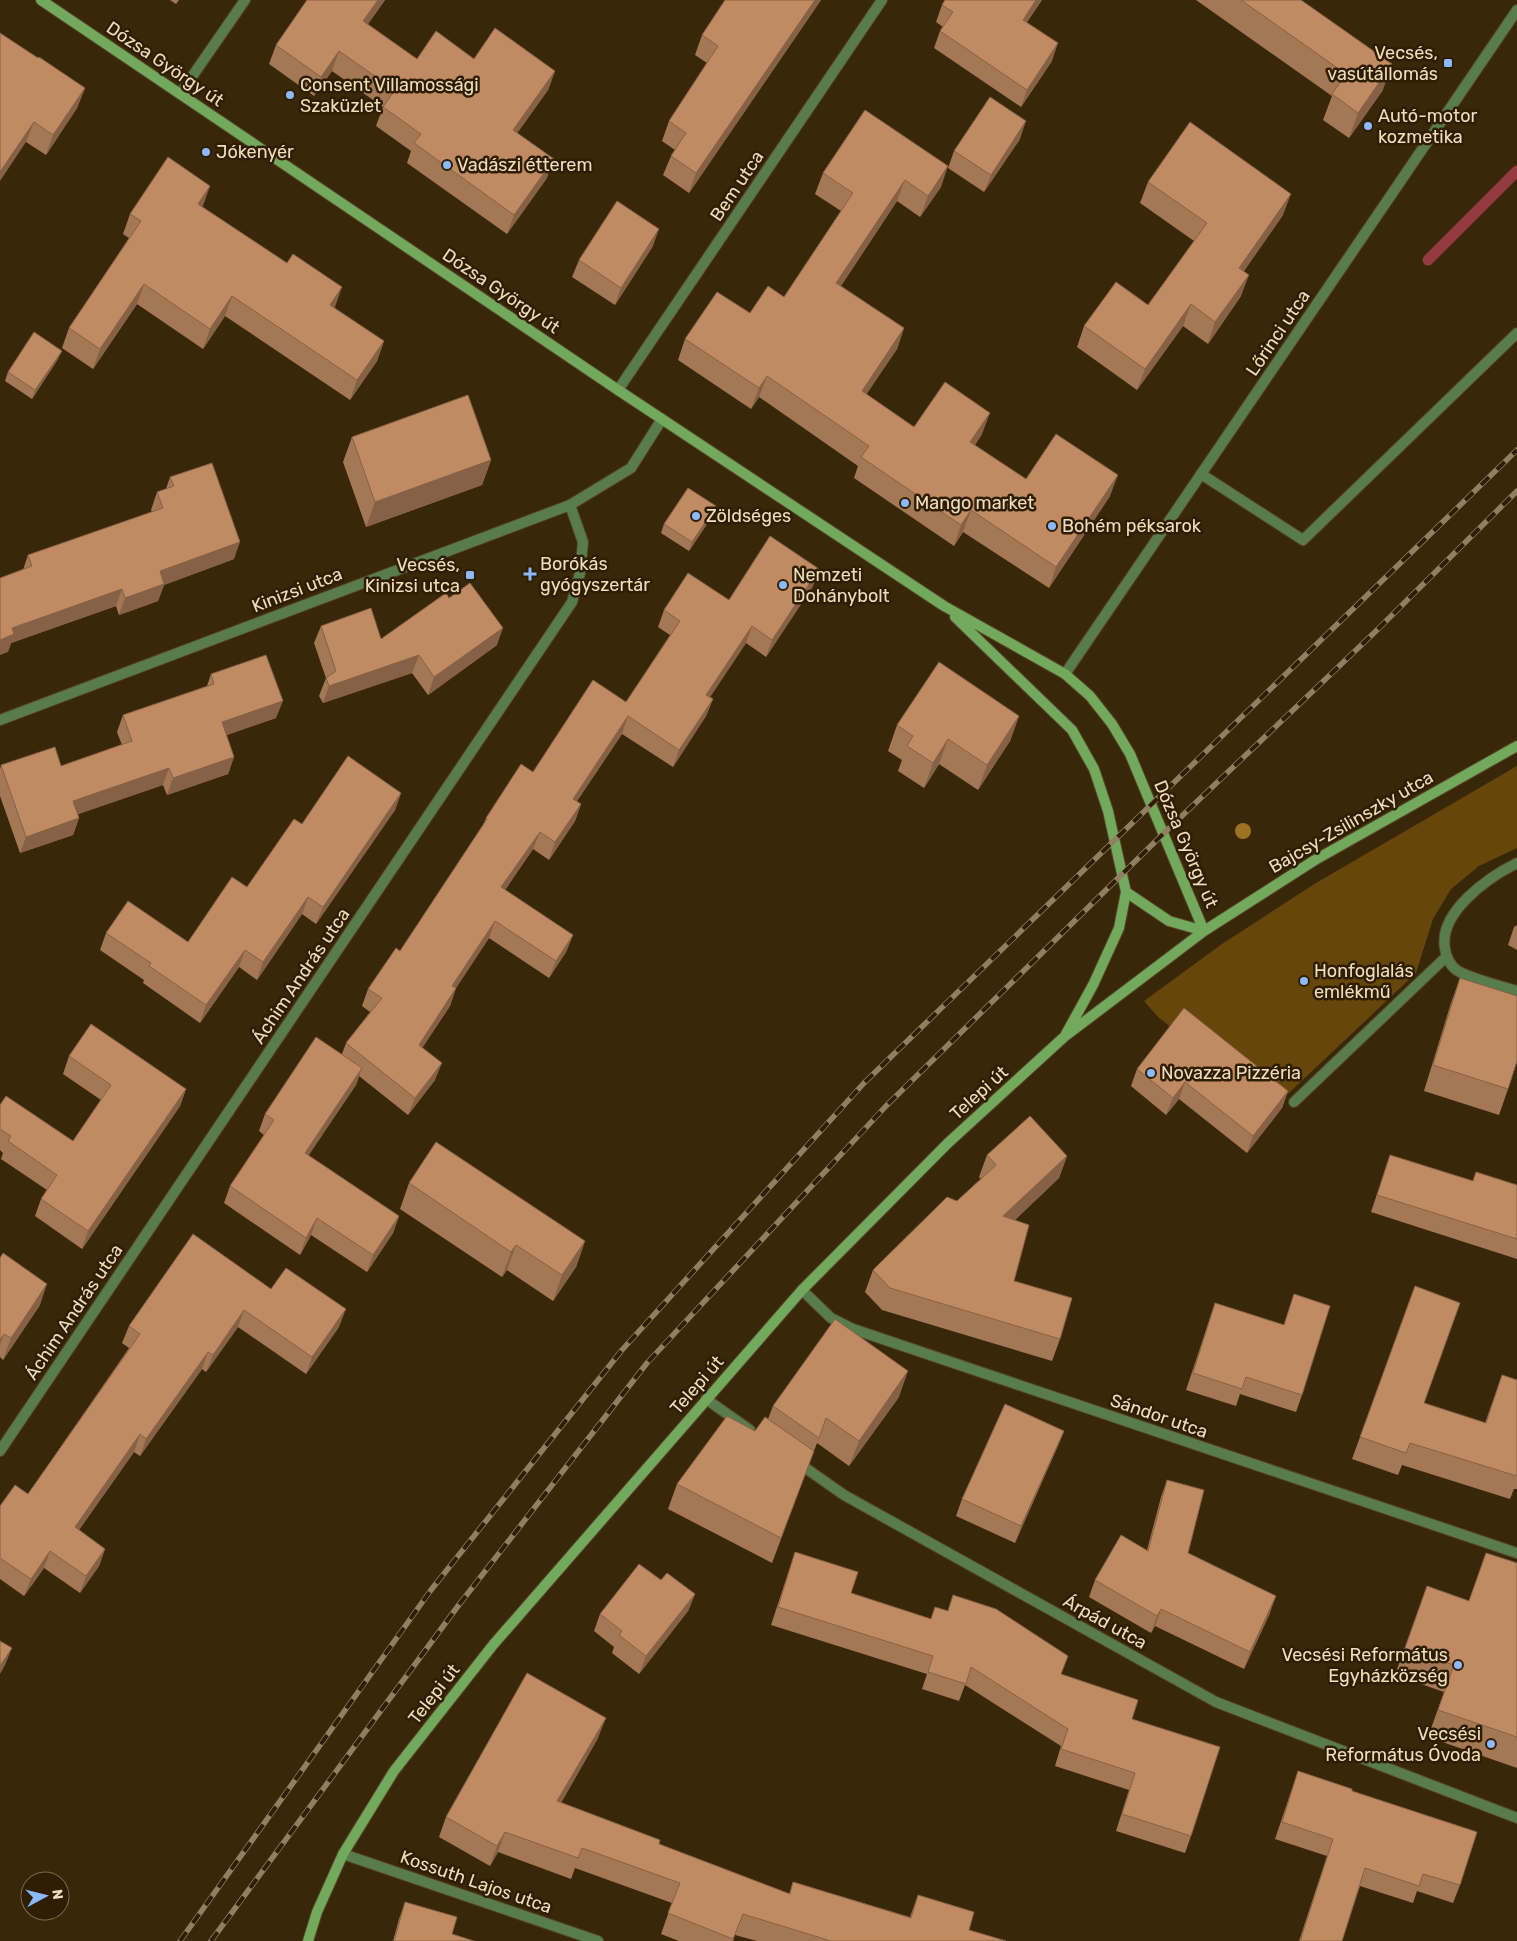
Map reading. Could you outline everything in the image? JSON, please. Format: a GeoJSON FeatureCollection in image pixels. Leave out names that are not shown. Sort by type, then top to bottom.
{"type":"FeatureCollection","features":[{"type":"Feature","properties":{"kind":"main road","name":"Dózsa György út"},"geometry":{"type":"LineString","coordinates":[[41,0],[618,390],[944,606],[1065,674],[1090,696],[1112,724],[1130,754],[1204,931]]}},
{"type":"Feature","properties":{"kind":"main road","name":"Dózsa György út"},"geometry":{"type":"LineString","coordinates":[[944,606],[1072,730],[1094,769],[1108,811],[1126,892],[1168,921],[1204,931]]}},
{"type":"Feature","properties":{"kind":"main road","name":"Bajcsy-Zsilinszky utca"},"geometry":{"type":"LineString","coordinates":[[1204,931],[1315,860],[1517,746]]}},
{"type":"Feature","properties":{"kind":"main road"},"geometry":{"type":"LineString","coordinates":[[1064,1037],[1093,985],[1119,928],[1126,892]]}},
{"type":"Feature","properties":{"kind":"main road","name":"Telepi út"},"geometry":{"type":"LineString","coordinates":[[308,1941],[317,1912],[343,1854],[394,1771],[493,1645],[802,1290],[948,1143],[1064,1037],[1204,931]]}},
{"type":"Feature","properties":{"kind":"street"},"geometry":{"type":"LineString","coordinates":[[180,94],[245,0]]}},
{"type":"Feature","properties":{"kind":"street","name":"Bem utca"},"geometry":{"type":"LineString","coordinates":[[618,390],[882,0]]}},
{"type":"Feature","properties":{"kind":"street","name":"Lőrinci utca"},"geometry":{"type":"LineString","coordinates":[[1065,674],[1517,10]]}},
{"type":"Feature","properties":{"kind":"street"},"geometry":{"type":"LineString","coordinates":[[1201,474],[1303,540],[1517,333]]}},
{"type":"Feature","properties":{"kind":"street","name":"Kinizsi utca"},"geometry":{"type":"LineString","coordinates":[[0,720],[570,505],[631,468],[662,419]]}},
{"type":"Feature","properties":{"kind":"street","name":"Áchim András utca"},"geometry":{"type":"LineString","coordinates":[[0,1451],[572,602],[580,573],[584,542],[570,505]]}},
{"type":"Feature","properties":{"kind":"street"},"geometry":{"type":"LineString","coordinates":[[1517,863],[1496,874],[1465,899],[1446,928],[1444,944],[1446,957],[1457,971],[1517,991]]}},
{"type":"Feature","properties":{"kind":"street"},"geometry":{"type":"LineString","coordinates":[[1294,1102],[1446,957]]}},
{"type":"Feature","properties":{"kind":"street","name":"Sándor utca"},"geometry":{"type":"LineString","coordinates":[[802,1290],[830,1318],[853,1329],[1517,1554]]}},
{"type":"Feature","properties":{"kind":"street"},"geometry":{"type":"LineString","coordinates":[[706,1399],[762,1438]]}},
{"type":"Feature","properties":{"kind":"street","name":"Árpád utca"},"geometry":{"type":"LineString","coordinates":[[787,1456],[844,1495],[1216,1702],[1517,1818]]}},
{"type":"Feature","properties":{"kind":"street","name":"Kossuth Lajos utca"},"geometry":{"type":"LineString","coordinates":[[343,1854],[598,1941]]}},
{"type":"Feature","properties":{"kind":"shaded area"},"geometry":{"type":"Polygon","coordinates":[[[1517,766],[1517,848],[1479,866],[1451,889],[1433,919],[1416,973],[1273,1108],[1158,1017],[1144,1001],[1222,944],[1316,883],[1517,766]]]}},
{"type":"Feature","properties":{"kind":"building"},"geometry":{"type":"Polygon","coordinates":[[[307,0],[378,0],[363,21],[417,59],[436,31],[474,59],[495,28],[555,71],[513,130],[554,159],[514,215],[414,143],[421,134],[383,107],[395,90],[339,51],[321,77],[276,45],[307,0]]]}},
{"type":"Feature","properties":{"kind":"building"},"geometry":{"type":"Polygon","coordinates":[[[725,0],[815,0],[696,173],[671,156],[686,133],[669,121],[718,46],[702,35],[725,0]]]}},
{"type":"Feature","properties":{"kind":"building"},"geometry":{"type":"Polygon","coordinates":[[[945,0],[1036,0],[1023,20],[1058,43],[1027,90],[940,31],[953,12],[942,5],[945,0]]]}},
{"type":"Feature","properties":{"kind":"building"},"geometry":{"type":"Polygon","coordinates":[[[1241,0],[1301,0],[1392,64],[1358,113],[1332,94],[1346,74],[1241,0]]]}},
{"type":"Feature","properties":{"kind":"building"},"geometry":{"type":"Polygon","coordinates":[[[0,33],[85,88],[53,135],[34,122],[0,172],[0,33]]]}},
{"type":"Feature","properties":{"kind":"building"},"geometry":{"type":"Polygon","coordinates":[[[990,97],[1026,121],[991,175],[954,151],[990,97]]]}},
{"type":"Feature","properties":{"kind":"building"},"geometry":{"type":"Polygon","coordinates":[[[865,110],[948,166],[928,196],[905,180],[836,283],[904,328],[862,391],[914,427],[945,382],[990,413],[970,442],[1026,479],[1056,434],[1118,475],[1056,567],[971,510],[961,525],[861,457],[869,446],[767,376],[759,388],[685,339],[717,292],[750,313],[768,286],[784,297],[853,193],[823,173],[865,110]]]}},
{"type":"Feature","properties":{"kind":"building"},"geometry":{"type":"Polygon","coordinates":[[[1190,122],[1291,194],[1239,268],[1249,275],[1215,322],[1191,304],[1145,369],[1084,326],[1116,282],[1148,305],[1207,223],[1148,182],[1190,122]]]}},
{"type":"Feature","properties":{"kind":"building"},"geometry":{"type":"Polygon","coordinates":[[[168,157],[210,186],[198,204],[287,263],[293,254],[342,287],[330,305],[384,341],[357,380],[232,296],[210,329],[144,284],[100,349],[69,328],[141,221],[130,214],[168,157]]]}},
{"type":"Feature","properties":{"kind":"building"},"geometry":{"type":"Polygon","coordinates":[[[617,201],[659,229],[621,288],[579,260],[617,201]]]}},
{"type":"Feature","properties":{"kind":"building"},"geometry":{"type":"Polygon","coordinates":[[[34,332],[62,351],[35,390],[8,372],[34,332]]]}},
{"type":"Feature","properties":{"kind":"building"},"geometry":{"type":"Polygon","coordinates":[[[468,395],[491,460],[375,502],[352,437],[468,395]]]}},
{"type":"Feature","properties":{"kind":"building"},"geometry":{"type":"Polygon","coordinates":[[[212,463],[240,542],[160,571],[164,584],[125,598],[122,589],[12,628],[14,634],[0,640],[0,578],[32,566],[28,555],[163,508],[157,492],[174,486],[170,477],[212,463]]]}},
{"type":"Feature","properties":{"kind":"building"},"geometry":{"type":"Polygon","coordinates":[[[688,488],[716,506],[692,542],[664,524],[688,488]]]}},
{"type":"Feature","properties":{"kind":"building"},"geometry":{"type":"Polygon","coordinates":[[[770,536],[819,569],[772,640],[752,626],[706,695],[713,699],[679,750],[628,716],[573,799],[581,804],[555,842],[540,832],[501,887],[573,935],[556,961],[495,921],[452,986],[456,988],[419,1045],[442,1063],[415,1098],[346,1043],[382,998],[368,989],[396,948],[400,951],[521,764],[533,772],[593,680],[626,702],[680,621],[664,610],[688,573],[729,600],[770,536]]]}},
{"type":"Feature","properties":{"kind":"building"},"geometry":{"type":"Polygon","coordinates":[[[470,583],[503,628],[434,677],[419,655],[329,686],[326,678],[336,671],[321,626],[371,608],[381,639],[446,593],[449,598],[470,583]]]}},
{"type":"Feature","properties":{"kind":"building"},"geometry":{"type":"Polygon","coordinates":[[[266,655],[283,701],[222,722],[234,757],[173,778],[169,768],[73,801],[79,818],[26,837],[1,765],[55,747],[61,766],[132,741],[123,715],[214,684],[211,674],[266,655]]]}},
{"type":"Feature","properties":{"kind":"building"},"geometry":{"type":"Polygon","coordinates":[[[939,662],[1019,716],[987,765],[948,739],[933,763],[907,746],[913,736],[897,725],[939,662]]]}},
{"type":"Feature","properties":{"kind":"building"},"geometry":{"type":"Polygon","coordinates":[[[348,756],[401,793],[323,907],[308,897],[263,962],[245,950],[206,1005],[149,966],[151,963],[106,933],[128,901],[188,942],[232,877],[247,887],[294,819],[302,824],[348,756]]]}},
{"type":"Feature","properties":{"kind":"building"},"geometry":{"type":"Polygon","coordinates":[[[1460,978],[1517,996],[1517,1061],[1508,1089],[1433,1065],[1460,978]]]}},
{"type":"Feature","properties":{"kind":"building"},"geometry":{"type":"Polygon","coordinates":[[[1184,1008],[1288,1091],[1253,1136],[1185,1082],[1173,1098],[1137,1069],[1184,1008]]]}},
{"type":"Feature","properties":{"kind":"building"},"geometry":{"type":"Polygon","coordinates":[[[91,1024],[186,1089],[88,1231],[41,1199],[57,1175],[8,1141],[11,1136],[0,1129],[0,1105],[6,1096],[73,1141],[111,1085],[69,1056],[91,1024]]]}},
{"type":"Feature","properties":{"kind":"building"},"geometry":{"type":"Polygon","coordinates":[[[316,1037],[362,1068],[305,1153],[399,1216],[373,1255],[317,1218],[306,1238],[230,1186],[274,1120],[265,1114],[316,1037]]]}},
{"type":"Feature","properties":{"kind":"building"},"geometry":{"type":"Polygon","coordinates":[[[1030,1116],[1067,1156],[1003,1216],[1029,1225],[1014,1281],[1072,1298],[1060,1339],[890,1288],[873,1270],[947,1197],[957,1201],[996,1165],[987,1155],[1030,1116]]]}},
{"type":"Feature","properties":{"kind":"building"},"geometry":{"type":"Polygon","coordinates":[[[436,1142],[585,1241],[562,1275],[516,1245],[511,1252],[409,1183],[436,1142]]]}},
{"type":"Feature","properties":{"kind":"building"},"geometry":{"type":"Polygon","coordinates":[[[1390,1155],[1473,1181],[1476,1172],[1517,1185],[1517,1239],[1377,1195],[1390,1155]]]}},
{"type":"Feature","properties":{"kind":"building"},"geometry":{"type":"Polygon","coordinates":[[[193,1234],[271,1289],[286,1268],[346,1309],[312,1357],[244,1310],[213,1355],[208,1352],[146,1439],[140,1434],[75,1527],[105,1549],[86,1576],[50,1551],[31,1579],[0,1558],[0,1506],[15,1485],[28,1494],[140,1334],[129,1326],[193,1234]]]}},
{"type":"Feature","properties":{"kind":"building"},"geometry":{"type":"Polygon","coordinates":[[[3,1253],[47,1284],[11,1338],[4,1334],[0,1340],[0,1258],[3,1253]]]}},
{"type":"Feature","properties":{"kind":"building"},"geometry":{"type":"Polygon","coordinates":[[[1415,1286],[1460,1303],[1424,1403],[1486,1423],[1502,1375],[1517,1380],[1517,1476],[1410,1443],[1406,1453],[1360,1437],[1415,1286]]]}},
{"type":"Feature","properties":{"kind":"building"},"geometry":{"type":"Polygon","coordinates":[[[1294,1294],[1330,1306],[1302,1395],[1246,1377],[1242,1389],[1193,1373],[1215,1303],[1284,1325],[1294,1294]]]}},
{"type":"Feature","properties":{"kind":"building"},"geometry":{"type":"Polygon","coordinates":[[[835,1319],[908,1371],[859,1441],[826,1418],[819,1438],[773,1406],[835,1319]]]}},
{"type":"Feature","properties":{"kind":"building"},"geometry":{"type":"Polygon","coordinates":[[[1005,1404],[1064,1431],[1021,1526],[962,1499],[1005,1404]]]}},
{"type":"Feature","properties":{"kind":"building"},"geometry":{"type":"Polygon","coordinates":[[[727,1416],[755,1431],[765,1417],[814,1451],[781,1538],[677,1484],[727,1416]]]}},
{"type":"Feature","properties":{"kind":"building"},"geometry":{"type":"Polygon","coordinates":[[[1167,1480],[1204,1490],[1188,1553],[1276,1596],[1250,1652],[1161,1609],[1157,1616],[1095,1580],[1121,1535],[1148,1551],[1167,1480]]]}},
{"type":"Feature","properties":{"kind":"building"},"geometry":{"type":"Polygon","coordinates":[[[795,1552],[858,1572],[851,1593],[931,1619],[935,1607],[948,1611],[953,1595],[996,1609],[1068,1656],[1061,1674],[1138,1700],[1132,1719],[1220,1747],[1191,1836],[1122,1814],[1135,1773],[1061,1749],[1068,1729],[971,1667],[966,1684],[928,1672],[933,1656],[778,1607],[795,1552]]]}},
{"type":"Feature","properties":{"kind":"building","name":"Vecsési Református Egyházközség"},"geometry":{"type":"Polygon","coordinates":[[[1486,1553],[1517,1563],[1517,1737],[1438,1710],[1454,1665],[1405,1648],[1427,1586],[1469,1601],[1486,1553]]]}},
{"type":"Feature","properties":{"kind":"building"},"geometry":{"type":"Polygon","coordinates":[[[639,1564],[661,1580],[667,1573],[695,1594],[646,1656],[619,1635],[622,1631],[600,1614],[639,1564]]]}},
{"type":"Feature","properties":{"kind":"building"},"geometry":{"type":"Polygon","coordinates":[[[0,1641],[12,1648],[0,1666],[0,1641]]]}},
{"type":"Feature","properties":{"kind":"building"},"geometry":{"type":"Polygon","coordinates":[[[527,1673],[606,1718],[557,1801],[660,1840],[659,1844],[790,1894],[793,1882],[911,1918],[918,1895],[974,1912],[969,1930],[1006,1941],[831,1941],[743,1914],[733,1939],[668,1913],[680,1883],[582,1848],[578,1858],[505,1832],[497,1846],[446,1817],[527,1673]]]}},
{"type":"Feature","properties":{"kind":"building"},"geometry":{"type":"Polygon","coordinates":[[[1298,1771],[1352,1789],[1352,1791],[1477,1832],[1460,1885],[1423,1874],[1419,1886],[1365,1868],[1342,1941],[1300,1941],[1333,1839],[1282,1822],[1298,1771]]]}},
{"type":"Feature","properties":{"kind":"building"},"geometry":{"type":"Polygon","coordinates":[[[405,1902],[457,1917],[452,1934],[474,1941],[394,1941],[405,1902]]]}},
{"type":"Feature","properties":{"kind":"waterway"},"geometry":{"type":"LineString","coordinates":[[1428,260],[1517,171]]}},
{"type":"Feature","properties":{"kind":"railway"},"geometry":{"type":"LineString","coordinates":[[180,1941],[431,1590],[622,1350],[864,1083],[1517,450]]}},
{"type":"Feature","properties":{"kind":"railway"},"geometry":{"type":"LineString","coordinates":[[211,1941],[458,1606],[647,1363],[887,1105],[1164,833],[1376,631],[1517,491]]}},
{"type":"Feature","properties":{"kind":"place","name":"Vecsés, vasútállomás"},"geometry":{"type":"Point","coordinates":[1448,63]}},
{"type":"Feature","properties":{"kind":"place","name":"Consent Villamossági Szaküzlet"},"geometry":{"type":"Point","coordinates":[290,95]}},
{"type":"Feature","properties":{"kind":"place","name":"Autó-motor kozmetika"},"geometry":{"type":"Point","coordinates":[1368,126]}},
{"type":"Feature","properties":{"kind":"place","name":"Jókenyér"},"geometry":{"type":"Point","coordinates":[206,152]}},
{"type":"Feature","properties":{"kind":"place","name":"Vadászi étterem"},"geometry":{"type":"Point","coordinates":[447,165]}},
{"type":"Feature","properties":{"kind":"place","name":"Mango market"},"geometry":{"type":"Point","coordinates":[905,503]}},
{"type":"Feature","properties":{"kind":"place","name":"Zöldséges"},"geometry":{"type":"Point","coordinates":[696,516]}},
{"type":"Feature","properties":{"kind":"place","name":"Bohém péksarok"},"geometry":{"type":"Point","coordinates":[1052,526]}},
{"type":"Feature","properties":{"kind":"place","name":"Borókás gyógyszertár"},"geometry":{"type":"Point","coordinates":[530,574]}},
{"type":"Feature","properties":{"kind":"place","name":"Vecsés, Kinizsi utca"},"geometry":{"type":"Point","coordinates":[470,575]}},
{"type":"Feature","properties":{"kind":"place","name":"Nemzeti Dohánybolt"},"geometry":{"type":"Point","coordinates":[783,585]}},
{"type":"Feature","properties":{"kind":"place","name":"Honfoglalás emlékmű"},"geometry":{"type":"Point","coordinates":[1304,981]}},
{"type":"Feature","properties":{"kind":"place","name":"Novazza Pizzéria"},"geometry":{"type":"Point","coordinates":[1151,1073]}},
{"type":"Feature","properties":{"kind":"place","name":"Vecsési Református Egyházközség"},"geometry":{"type":"Point","coordinates":[1458,1665]}},
{"type":"Feature","properties":{"kind":"place","name":"Vecsési Református Óvoda"},"geometry":{"type":"Point","coordinates":[1491,1744]}}]}
